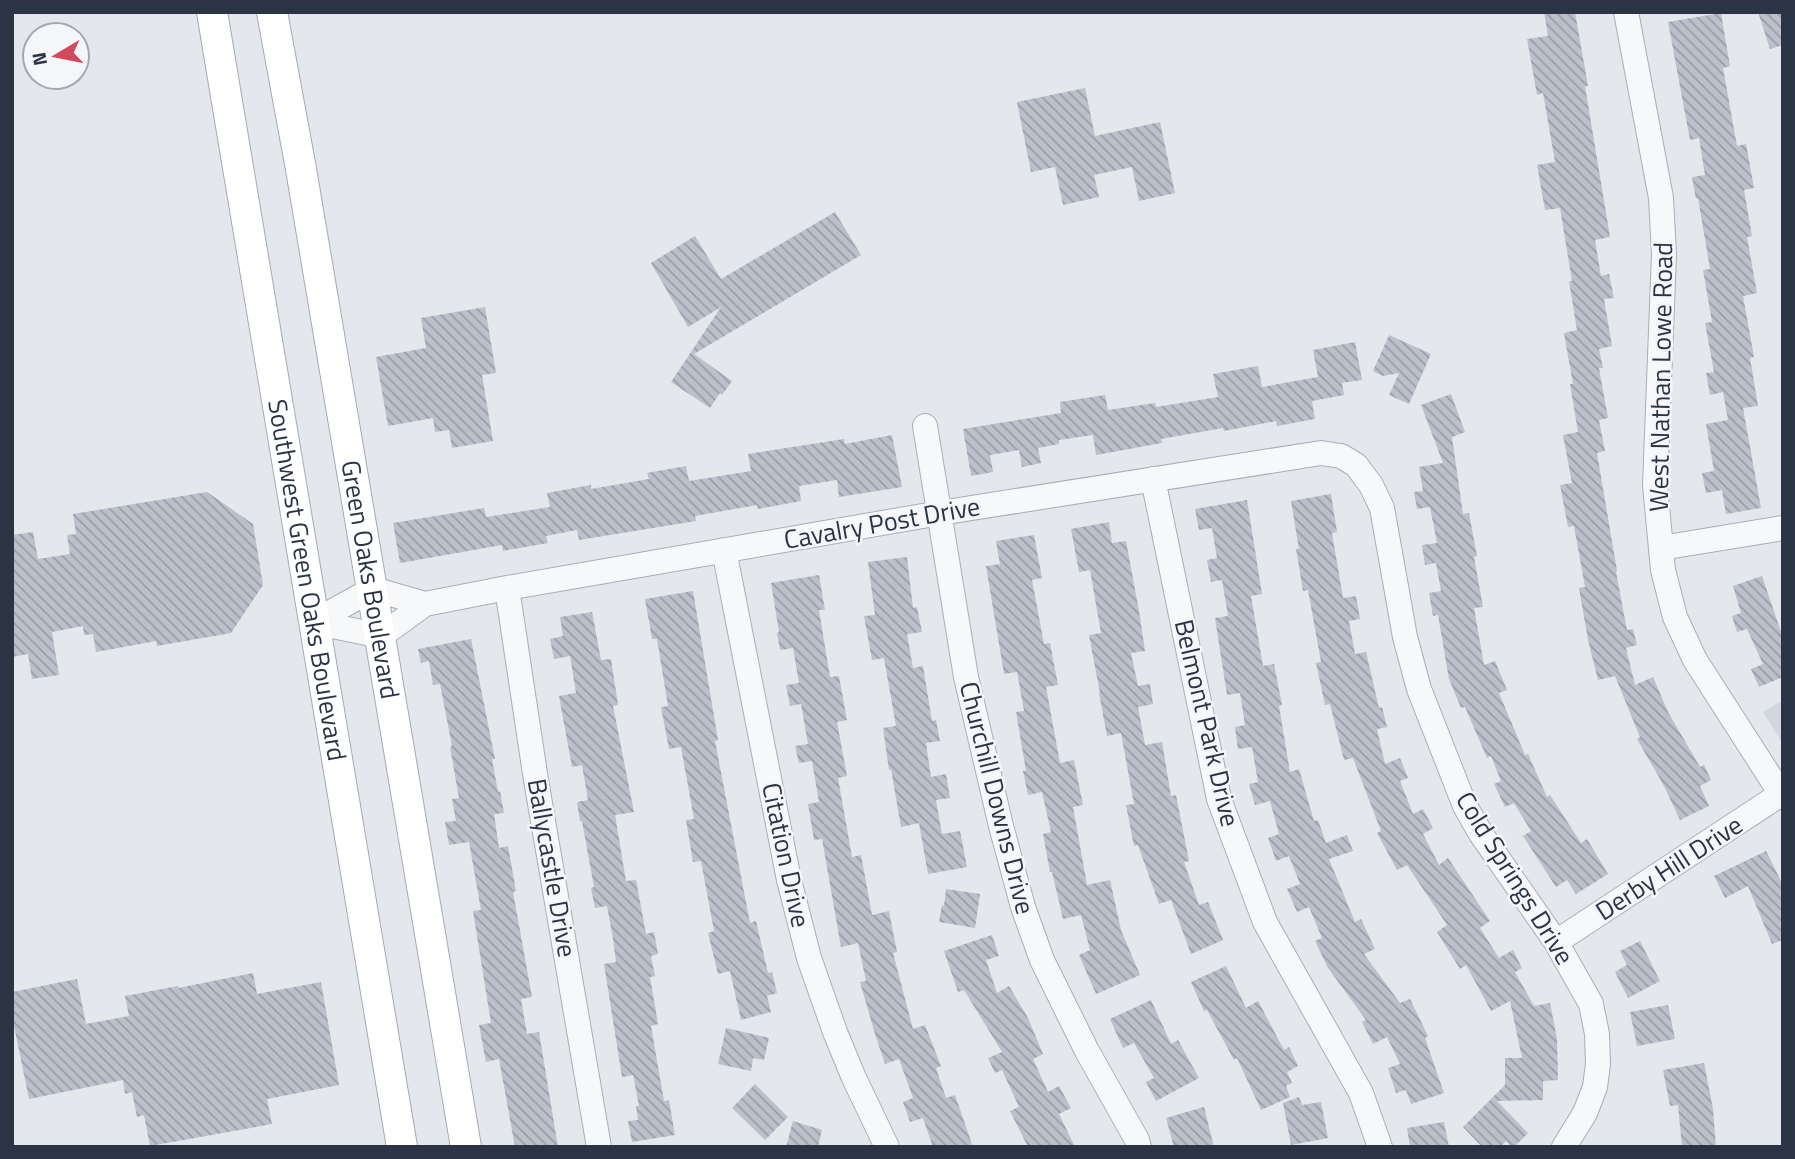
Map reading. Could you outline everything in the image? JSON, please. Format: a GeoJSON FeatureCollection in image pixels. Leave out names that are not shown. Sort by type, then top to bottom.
{"type":"FeatureCollection","features":[{"type":"Feature","properties":{"kind":"main road","name":"Southwest Green Oaks Boulevard"},"geometry":{"type":"LineString","coordinates":[[212,12],[402,1147]]}},
{"type":"Feature","properties":{"kind":"main road","name":"Green Oaks Boulevard"},"geometry":{"type":"LineString","coordinates":[[272,12],[373,589],[466,1147]]}},
{"type":"Feature","properties":{"kind":"street","name":"West Nathan Lowe Road"},"geometry":{"type":"LineString","coordinates":[[1626,12],[1661,198],[1664,254],[1655,485],[1663,570],[1675,617],[1695,660],[1782,796]]}},
{"type":"Feature","properties":{"kind":"street","name":"Churchill Downs Drive"},"geometry":{"type":"LineString","coordinates":[[925,426],[966,677],[1023,907],[1042,960],[1087,1051],[1138,1140],[1139,1147]]}},
{"type":"Feature","properties":{"kind":"street","name":"Cavalry Post Drive"},"geometry":{"type":"LineString","coordinates":[[381,636],[425,604],[507,588],[1153,479],[1321,453],[1341,456]]}},
{"type":"Feature","properties":{"kind":"street","name":"Cold Springs Drive"},"geometry":{"type":"LineString","coordinates":[[1341,456],[1356,465],[1371,485],[1382,508],[1405,637],[1419,689],[1465,806],[1481,834],[1556,942],[1591,1004],[1597,1034],[1598,1064],[1595,1087],[1585,1113],[1564,1147]]}},
{"type":"Feature","properties":{"kind":"street","name":"Belmont Park Drive"},"geometry":{"type":"LineString","coordinates":[[1153,479],[1219,799],[1265,922],[1361,1093],[1380,1147]]}},
{"type":"Feature","properties":{"kind":"street"},"geometry":{"type":"LineString","coordinates":[[1661,548],[1783,528]]}},
{"type":"Feature","properties":{"kind":"street","name":"Citation Drive"},"geometry":{"type":"LineString","coordinates":[[724,550],[789,880],[809,958],[844,1055],[887,1147]]}},
{"type":"Feature","properties":{"kind":"street","name":"Ballycastle Drive"},"geometry":{"type":"LineString","coordinates":[[507,588],[536,780],[599,1147]]}},
{"type":"Feature","properties":{"kind":"street"},"geometry":{"type":"LineString","coordinates":[[313,622],[373,589]]}},
{"type":"Feature","properties":{"kind":"street","name":"Cavalry Post Drive"},"geometry":{"type":"LineString","coordinates":[[373,589],[425,604]]}},
{"type":"Feature","properties":{"kind":"street"},"geometry":{"type":"LineString","coordinates":[[313,622],[381,636]]}},
{"type":"Feature","properties":{"kind":"street","name":"Derby Hill Drive"},"geometry":{"type":"LineString","coordinates":[[1556,942],[1782,796]]}},
{"type":"Feature","properties":{"kind":"shaded area"},"geometry":{"type":"Polygon","coordinates":[[[1783,700],[1783,744],[1763,712],[1783,700]]]}},
{"type":"Feature","properties":{"kind":"building"},"geometry":{"type":"Polygon","coordinates":[[[1544,12],[1575,12],[1610,237],[1595,240],[1601,276],[1609,274],[1614,298],[1604,299],[1612,346],[1599,349],[1603,368],[1599,368],[1608,418],[1599,420],[1605,451],[1597,453],[1627,630],[1633,629],[1637,645],[1626,648],[1635,685],[1653,677],[1668,712],[1700,767],[1704,765],[1711,780],[1700,786],[1709,806],[1680,820],[1637,739],[1640,737],[1615,676],[1598,680],[1579,588],[1585,587],[1574,526],[1568,527],[1560,485],[1572,483],[1563,435],[1578,432],[1564,333],[1577,330],[1560,208],[1545,210],[1537,165],[1555,162],[1543,93],[1537,95],[1527,39],[1548,36],[1544,12]]]}},
{"type":"Feature","properties":{"kind":"building"},"geometry":{"type":"Polygon","coordinates":[[[1758,12],[1783,12],[1783,45],[1770,49],[1758,12]]]}},
{"type":"Feature","properties":{"kind":"building"},"geometry":{"type":"Polygon","coordinates":[[[1721,13],[1730,66],[1723,68],[1737,146],[1746,144],[1754,188],[1744,190],[1752,236],[1747,237],[1757,293],[1743,296],[1754,357],[1750,358],[1758,406],[1743,408],[1761,508],[1726,514],[1722,490],[1706,493],[1702,473],[1714,471],[1706,424],[1728,420],[1723,392],[1710,395],[1706,373],[1714,372],[1705,323],[1712,322],[1703,270],[1710,269],[1692,177],[1705,175],[1699,138],[1690,140],[1668,22],[1721,13]]]}},
{"type":"Feature","properties":{"kind":"building"},"geometry":{"type":"Polygon","coordinates":[[[1085,88],[1095,136],[1160,122],[1175,193],[1139,201],[1132,167],[1094,175],[1099,197],[1063,205],[1055,167],[1031,172],[1017,102],[1085,88]]]}},
{"type":"Feature","properties":{"kind":"building"},"geometry":{"type":"Polygon","coordinates":[[[835,212],[861,255],[694,354],[732,381],[710,408],[671,382],[721,307],[688,327],[651,263],[695,236],[721,279],[835,212]]]}},
{"type":"Feature","properties":{"kind":"building"},"geometry":{"type":"Polygon","coordinates":[[[485,307],[496,373],[482,375],[493,441],[452,448],[449,430],[435,432],[433,418],[388,426],[376,357],[426,348],[421,318],[485,307]]]}},
{"type":"Feature","properties":{"kind":"building"},"geometry":{"type":"Polygon","coordinates":[[[1389,335],[1431,354],[1409,404],[1389,395],[1399,373],[1383,376],[1373,371],[1389,335]]]}},
{"type":"Feature","properties":{"kind":"building"},"geometry":{"type":"Polygon","coordinates":[[[1355,342],[1362,380],[1342,383],[1344,395],[1312,401],[1315,419],[1277,426],[1276,421],[1224,431],[1223,428],[1161,439],[1162,443],[1096,455],[1093,435],[1059,440],[1059,444],[1038,448],[1041,463],[1022,467],[1019,450],[990,455],[993,472],[971,476],[963,429],[1061,413],[1060,402],[1105,395],[1108,410],[1155,403],[1156,407],[1218,397],[1213,374],[1258,366],[1262,387],[1318,377],[1313,350],[1355,342]]]}},
{"type":"Feature","properties":{"kind":"building"},"geometry":{"type":"Polygon","coordinates":[[[1451,394],[1465,432],[1452,437],[1463,514],[1469,513],[1477,556],[1474,557],[1483,607],[1474,608],[1484,665],[1495,661],[1507,690],[1499,693],[1525,755],[1528,754],[1547,797],[1550,795],[1581,843],[1587,839],[1608,874],[1576,894],[1567,880],[1556,887],[1523,836],[1531,831],[1514,803],[1505,807],[1494,784],[1501,781],[1491,756],[1487,758],[1465,707],[1461,708],[1449,679],[1438,615],[1433,616],[1429,593],[1441,591],[1436,563],[1425,565],[1422,545],[1437,543],[1430,507],[1417,509],[1414,492],[1423,491],[1419,467],[1443,463],[1421,405],[1451,394]]]}},
{"type":"Feature","properties":{"kind":"building"},"geometry":{"type":"Polygon","coordinates":[[[892,435],[902,487],[839,497],[837,480],[799,486],[801,501],[758,509],[757,505],[695,516],[696,521],[579,540],[577,530],[546,536],[548,543],[503,551],[502,545],[400,563],[393,523],[484,508],[486,517],[550,507],[547,493],[649,479],[647,473],[686,466],[689,481],[751,471],[748,454],[844,439],[845,444],[892,435]]]}},
{"type":"Feature","properties":{"kind":"building"},"geometry":{"type":"Polygon","coordinates":[[[207,492],[253,524],[263,585],[231,633],[157,646],[156,641],[96,652],[93,634],[84,635],[83,626],[52,632],[59,675],[32,679],[28,654],[12,657],[12,535],[33,532],[38,559],[70,554],[67,535],[76,534],[73,514],[207,492]]]}},
{"type":"Feature","properties":{"kind":"building"},"geometry":{"type":"Polygon","coordinates":[[[1331,494],[1337,532],[1332,533],[1343,598],[1356,596],[1360,619],[1349,621],[1355,654],[1366,652],[1379,708],[1382,707],[1387,727],[1377,729],[1385,764],[1400,758],[1408,778],[1400,781],[1413,814],[1423,809],[1433,828],[1423,834],[1439,865],[1448,858],[1490,921],[1480,928],[1499,958],[1513,950],[1522,968],[1515,972],[1534,1006],[1550,1003],[1557,1039],[1558,1080],[1543,1081],[1543,1100],[1497,1101],[1528,1133],[1514,1147],[1506,1141],[1500,1147],[1482,1147],[1463,1127],[1505,1085],[1505,1058],[1522,1058],[1510,1001],[1491,1011],[1466,965],[1460,969],[1437,932],[1447,925],[1407,865],[1397,870],[1377,833],[1381,831],[1353,758],[1344,760],[1330,704],[1325,705],[1316,663],[1321,662],[1308,590],[1303,591],[1291,501],[1331,494]]]}},
{"type":"Feature","properties":{"kind":"building"},"geometry":{"type":"Polygon","coordinates":[[[1247,500],[1262,594],[1251,596],[1263,666],[1274,664],[1290,772],[1299,769],[1314,821],[1318,820],[1326,843],[1347,835],[1353,851],[1329,859],[1355,922],[1361,919],[1375,949],[1364,954],[1400,1003],[1410,999],[1428,1036],[1425,1038],[1444,1093],[1411,1104],[1406,1090],[1396,1093],[1388,1068],[1400,1064],[1387,1037],[1373,1044],[1362,1022],[1366,1020],[1328,968],[1315,941],[1322,938],[1309,907],[1297,912],[1287,889],[1300,884],[1289,856],[1276,861],[1268,838],[1279,834],[1270,801],[1255,805],[1249,784],[1258,782],[1252,747],[1238,749],[1235,727],[1245,725],[1240,693],[1227,695],[1215,618],[1228,616],[1222,580],[1211,582],[1207,560],[1217,558],[1212,528],[1199,530],[1195,509],[1247,500]]]}},
{"type":"Feature","properties":{"kind":"building"},"geometry":{"type":"Polygon","coordinates":[[[1109,522],[1112,543],[1126,541],[1139,611],[1145,651],[1131,653],[1138,686],[1150,684],[1153,704],[1138,707],[1145,745],[1162,742],[1171,796],[1176,795],[1189,861],[1184,862],[1199,905],[1208,902],[1223,940],[1191,954],[1171,900],[1159,904],[1138,845],[1134,846],[1126,805],[1134,804],[1121,733],[1107,736],[1089,635],[1101,633],[1090,570],[1079,572],[1071,529],[1109,522]]]}},
{"type":"Feature","properties":{"kind":"building"},"geometry":{"type":"Polygon","coordinates":[[[1034,535],[1042,578],[1032,580],[1044,644],[1050,643],[1058,685],[1046,687],[1060,763],[1074,760],[1083,805],[1073,807],[1087,885],[1110,880],[1121,930],[1140,975],[1096,994],[1079,955],[1090,950],[1081,915],[1063,919],[1050,872],[1043,834],[1051,832],[1042,792],[1028,795],[1016,712],[1024,711],[1017,672],[1004,674],[986,566],[1000,564],[996,541],[1034,535]]]}},
{"type":"Feature","properties":{"kind":"building"},"geometry":{"type":"Polygon","coordinates":[[[907,557],[913,608],[917,607],[922,632],[907,634],[913,668],[923,666],[932,721],[936,720],[940,741],[926,743],[931,777],[946,774],[950,798],[936,800],[942,834],[960,831],[967,867],[928,874],[919,823],[901,827],[883,728],[896,726],[884,658],[872,660],[864,616],[875,615],[868,562],[907,557]]]}},
{"type":"Feature","properties":{"kind":"building"},"geometry":{"type":"Polygon","coordinates":[[[819,575],[825,610],[819,610],[830,677],[839,676],[847,720],[837,722],[847,776],[838,778],[852,857],[861,855],[872,915],[889,911],[897,952],[893,953],[913,1029],[925,1025],[941,1066],[936,1068],[946,1098],[955,1095],[973,1147],[933,1147],[923,1118],[910,1122],[903,1102],[913,1098],[899,1059],[885,1064],[860,982],[866,981],[858,943],[841,947],[822,839],[814,840],[808,804],[819,802],[812,761],[799,763],[795,746],[808,744],[801,704],[790,706],[786,685],[799,683],[793,648],[780,650],[771,583],[819,575]]]}},
{"type":"Feature","properties":{"kind":"building"},"geometry":{"type":"Polygon","coordinates":[[[1762,576],[1783,638],[1783,677],[1759,687],[1751,669],[1763,664],[1747,629],[1737,632],[1732,616],[1741,613],[1733,586],[1762,576]]]}},
{"type":"Feature","properties":{"kind":"building"},"geometry":{"type":"Polygon","coordinates":[[[693,591],[718,740],[715,741],[750,923],[756,921],[768,973],[772,972],[777,993],[767,996],[771,1012],[741,1020],[730,971],[718,974],[708,933],[714,931],[701,861],[693,862],[686,820],[694,819],[681,747],[669,749],[661,707],[668,706],[657,639],[652,639],[645,599],[693,591]]]}},
{"type":"Feature","properties":{"kind":"building"},"geometry":{"type":"Polygon","coordinates":[[[592,612],[601,660],[611,659],[618,705],[613,706],[634,812],[615,815],[626,881],[636,880],[646,934],[654,932],[658,954],[651,956],[655,976],[650,977],[658,1024],[651,1026],[664,1101],[669,1100],[675,1135],[632,1142],[628,1121],[638,1120],[636,1106],[639,1106],[633,1075],[622,1077],[604,964],[616,962],[613,939],[607,906],[595,908],[591,888],[594,887],[577,802],[588,800],[582,765],[572,767],[559,696],[576,693],[570,656],[554,659],[550,639],[563,636],[560,617],[592,612]]]}},
{"type":"Feature","properties":{"kind":"building"},"geometry":{"type":"Polygon","coordinates":[[[471,639],[504,813],[494,814],[499,848],[508,846],[516,891],[513,892],[532,997],[521,999],[527,1034],[539,1032],[558,1147],[515,1147],[499,1059],[486,1062],[479,1025],[491,1023],[473,911],[481,910],[469,842],[449,845],[445,822],[456,821],[452,799],[459,798],[450,747],[452,746],[440,684],[433,685],[429,661],[421,663],[418,649],[471,639]]]}},
{"type":"Feature","properties":{"kind":"building"},"geometry":{"type":"Polygon","coordinates":[[[1766,851],[1783,885],[1783,940],[1772,944],[1748,886],[1725,898],[1714,876],[1766,851]]]}},
{"type":"Feature","properties":{"kind":"building"},"geometry":{"type":"Polygon","coordinates":[[[946,889],[980,894],[975,928],[939,922],[946,889]]]}},
{"type":"Feature","properties":{"kind":"building"},"geometry":{"type":"Polygon","coordinates":[[[992,935],[999,956],[986,960],[997,993],[1009,986],[1028,1018],[1043,1054],[1033,1059],[1048,1092],[1059,1086],[1071,1108],[1059,1114],[1075,1147],[1028,1147],[1010,1111],[1019,1107],[1002,1070],[995,1073],[988,1058],[1002,1052],[964,990],[958,992],[944,951],[992,935]]]}},
{"type":"Feature","properties":{"kind":"building"},"geometry":{"type":"Polygon","coordinates":[[[1640,941],[1660,981],[1628,998],[1615,972],[1627,965],[1620,951],[1640,941]]]}},
{"type":"Feature","properties":{"kind":"building"},"geometry":{"type":"Polygon","coordinates":[[[1226,966],[1246,1008],[1258,1001],[1284,1050],[1289,1047],[1298,1066],[1287,1072],[1292,1083],[1286,1086],[1290,1097],[1261,1110],[1237,1058],[1234,1060],[1207,1010],[1204,1011],[1191,982],[1226,966]]]}},
{"type":"Feature","properties":{"kind":"building"},"geometry":{"type":"Polygon","coordinates":[[[253,973],[257,994],[321,982],[339,1085],[267,1099],[272,1124],[150,1146],[144,1115],[137,1117],[132,1092],[125,1094],[123,1080],[29,1099],[12,1016],[12,992],[77,979],[86,1024],[129,1016],[125,996],[253,973]]]}},
{"type":"Feature","properties":{"kind":"building"},"geometry":{"type":"Polygon","coordinates":[[[1151,1000],[1171,1044],[1178,1040],[1199,1078],[1156,1101],[1146,1082],[1154,1078],[1134,1043],[1123,1048],[1110,1019],[1151,1000]]]}},
{"type":"Feature","properties":{"kind":"building"},"geometry":{"type":"Polygon","coordinates":[[[1668,1005],[1675,1039],[1637,1046],[1630,1012],[1668,1005]]]}},
{"type":"Feature","properties":{"kind":"building"},"geometry":{"type":"Polygon","coordinates":[[[726,1028],[769,1038],[764,1060],[753,1058],[751,1071],[718,1064],[726,1028]]]}},
{"type":"Feature","properties":{"kind":"building"},"geometry":{"type":"Polygon","coordinates":[[[1704,1063],[1713,1109],[1716,1147],[1682,1147],[1678,1105],[1670,1106],[1663,1070],[1704,1063]]]}},
{"type":"Feature","properties":{"kind":"building"},"geometry":{"type":"Polygon","coordinates":[[[755,1084],[788,1117],[765,1140],[732,1108],[755,1084]]]}},
{"type":"Feature","properties":{"kind":"building"},"geometry":{"type":"Polygon","coordinates":[[[1299,1097],[1302,1105],[1321,1102],[1328,1138],[1291,1145],[1283,1103],[1299,1097]]]}},
{"type":"Feature","properties":{"kind":"building"},"geometry":{"type":"Polygon","coordinates":[[[1204,1107],[1214,1147],[1174,1147],[1166,1118],[1204,1107]]]}},
{"type":"Feature","properties":{"kind":"building"},"geometry":{"type":"Polygon","coordinates":[[[793,1121],[822,1130],[818,1147],[786,1147],[793,1121]]]}},
{"type":"Feature","properties":{"kind":"building"},"geometry":{"type":"Polygon","coordinates":[[[1444,1122],[1449,1147],[1410,1147],[1407,1128],[1444,1122]]]}}]}
